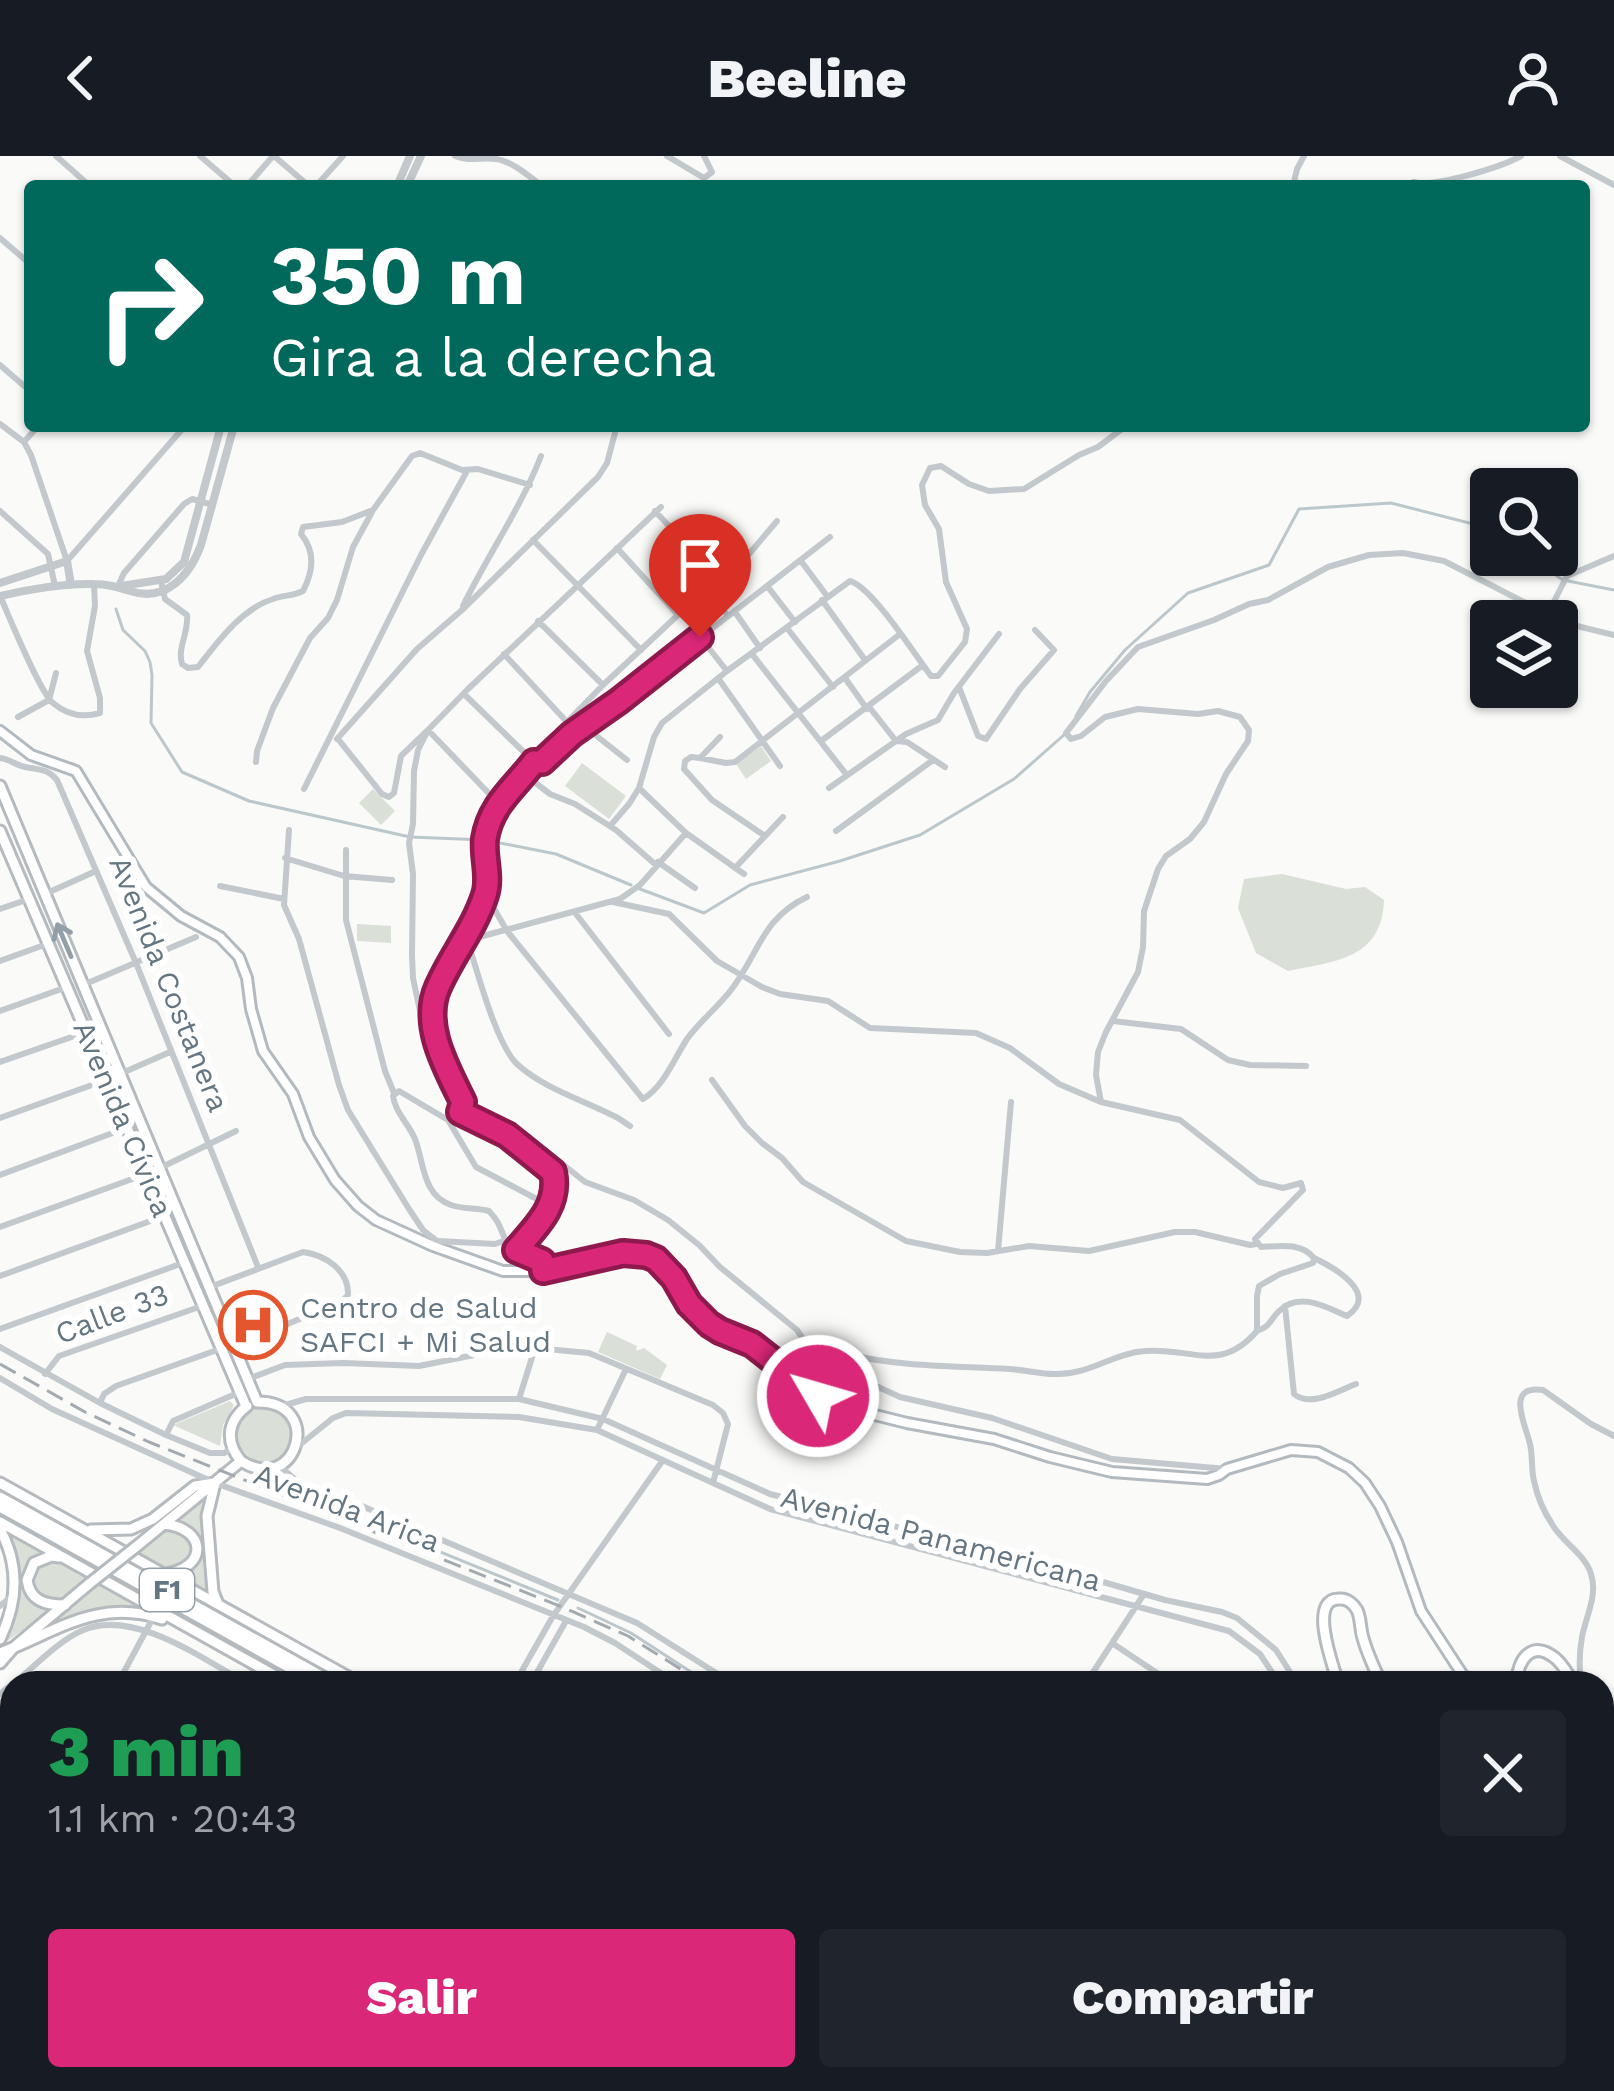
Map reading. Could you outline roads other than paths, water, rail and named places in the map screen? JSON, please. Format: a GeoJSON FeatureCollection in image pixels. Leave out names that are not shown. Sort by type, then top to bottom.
{"type":"FeatureCollection","features":[{"type":"Feature","properties":{"kind":"main road"},"geometry":{"type":"LineString","coordinates":[[0,731],[31,754],[76,771],[146,886],[168,907],[231,946],[244,967],[263,1051],[293,1094],[309,1137],[335,1180],[376,1220],[503,1271],[543,1271],[623,1253],[646,1255],[674,1278],[689,1304],[709,1324],[752,1344],[805,1387],[839,1406],[907,1423],[994,1439],[1112,1472],[1207,1478],[1291,1450],[1318,1452],[1349,1468],[1380,1506],[1421,1611],[1460,1671]]}},
{"type":"Feature","properties":{"kind":"main road"},"geometry":{"type":"LineString","coordinates":[[0,786],[160,1168]]}},
{"type":"Feature","properties":{"kind":"main road","name":"Avenida Cívica"},"geometry":{"type":"LineString","coordinates":[[0,831],[5,857],[29,899],[202,1306],[240,1392],[252,1404]]}},
{"type":"Feature","properties":{"kind":"main road","name":"Avenida Cívica"},"geometry":{"type":"LineString","coordinates":[[160,1168],[248,1379],[252,1404]]}},
{"type":"Feature","properties":{"kind":"main road"},"geometry":{"type":"LineString","coordinates":[[266,1401],[282,1406],[296,1426],[295,1450],[280,1466],[255,1469],[241,1461],[232,1449],[231,1425],[252,1404],[266,1401]]}},
{"type":"Feature","properties":{"kind":"main road"},"geometry":{"type":"LineString","coordinates":[[0,1663],[241,1461]]}},
{"type":"Feature","properties":{"kind":"main road"},"geometry":{"type":"LineString","coordinates":[[0,1483],[338,1671]]}},
{"type":"Feature","properties":{"kind":"main road"},"geometry":{"type":"LineString","coordinates":[[80,1527],[131,1528],[153,1519],[195,1486],[215,1483]]}},
{"type":"Feature","properties":{"kind":"main road"},"geometry":{"type":"LineString","coordinates":[[215,1483],[207,1516],[218,1604]]}},
{"type":"Feature","properties":{"kind":"main road","name":"F1"},"geometry":{"type":"LineString","coordinates":[[0,1497],[312,1671]]}},
{"type":"Feature","properties":{"kind":"main road","name":"F1"},"geometry":{"type":"LineString","coordinates":[[0,1508],[295,1671]]}},
{"type":"Feature","properties":{"kind":"main road"},"geometry":{"type":"LineString","coordinates":[[164,1524],[189,1532],[197,1549],[190,1566],[166,1574]]}},
{"type":"Feature","properties":{"kind":"main road"},"geometry":{"type":"LineString","coordinates":[[0,1526],[266,1671]]}},
{"type":"Feature","properties":{"kind":"main road"},"geometry":{"type":"LineString","coordinates":[[0,1526],[14,1564],[14,1594],[0,1639]]}},
{"type":"Feature","properties":{"kind":"main road"},"geometry":{"type":"LineString","coordinates":[[62,1557],[34,1563],[27,1580],[33,1597],[64,1605]]}},
{"type":"Feature","properties":{"kind":"main road"},"geometry":{"type":"LineString","coordinates":[[1335,1671],[1323,1616],[1326,1607],[1342,1598],[1357,1610],[1376,1671]]}},
{"type":"Feature","properties":{"kind":"main road"},"geometry":{"type":"LineString","coordinates":[[0,1653],[80,1617],[119,1611],[184,1626]]}},
{"type":"Feature","properties":{"kind":"main road"},"geometry":{"type":"LineString","coordinates":[[1518,1671],[1528,1654],[1539,1651],[1552,1654],[1567,1671]]}},
{"type":"Feature","properties":{"kind":"street"},"geometry":{"type":"LineString","coordinates":[[56,156],[83,180]]}},
{"type":"Feature","properties":{"kind":"street"},"geometry":{"type":"LineString","coordinates":[[200,156],[228,180]]}},
{"type":"Feature","properties":{"kind":"street"},"geometry":{"type":"LineString","coordinates":[[252,180],[274,156],[305,180]]}},
{"type":"Feature","properties":{"kind":"street"},"geometry":{"type":"LineString","coordinates":[[319,180],[343,156]]}},
{"type":"Feature","properties":{"kind":"street"},"geometry":{"type":"LineString","coordinates":[[455,156],[496,159],[534,180]]}},
{"type":"Feature","properties":{"kind":"street"},"geometry":{"type":"LineString","coordinates":[[667,156],[704,178],[712,172],[704,156]]}},
{"type":"Feature","properties":{"kind":"street"},"geometry":{"type":"LineString","coordinates":[[1451,180],[1522,156]]}},
{"type":"Feature","properties":{"kind":"street"},"geometry":{"type":"LineString","coordinates":[[1560,156],[1614,185]]}},
{"type":"Feature","properties":{"kind":"street"},"geometry":{"type":"LineString","coordinates":[[0,238],[24,259]]}},
{"type":"Feature","properties":{"kind":"street"},"geometry":{"type":"LineString","coordinates":[[0,364],[24,386]]}},
{"type":"Feature","properties":{"kind":"street"},"geometry":{"type":"LineString","coordinates":[[0,424],[24,442],[64,546],[71,585]]}},
{"type":"Feature","properties":{"kind":"street"},"geometry":{"type":"LineString","coordinates":[[24,442],[33,432]]}},
{"type":"Feature","properties":{"kind":"street"},"geometry":{"type":"LineString","coordinates":[[0,583],[73,556],[180,432]]}},
{"type":"Feature","properties":{"kind":"street"},"geometry":{"type":"LineString","coordinates":[[162,585],[184,562],[219,432]]}},
{"type":"Feature","properties":{"kind":"street"},"geometry":{"type":"LineString","coordinates":[[94,584],[87,651],[100,713],[85,717],[49,700],[0,596],[94,584],[145,593],[182,580],[194,564],[232,432]]}},
{"type":"Feature","properties":{"kind":"street"},"geometry":{"type":"LineString","coordinates":[[610,826],[639,788],[662,722],[850,581],[859,583],[931,676],[937,677],[968,633],[946,582],[939,529],[926,511],[922,485],[926,472],[939,466],[989,491],[1024,489],[1118,432]]}},
{"type":"Feature","properties":{"kind":"street"},"geometry":{"type":"LineString","coordinates":[[334,735],[598,477],[615,433]]}},
{"type":"Feature","properties":{"kind":"street"},"geometry":{"type":"LineString","coordinates":[[256,762],[273,708],[310,638],[337,600],[353,547],[373,510],[415,454],[530,485]]}},
{"type":"Feature","properties":{"kind":"street"},"geometry":{"type":"LineString","coordinates":[[462,610],[541,456]]}},
{"type":"Feature","properties":{"kind":"street"},"geometry":{"type":"LineString","coordinates":[[304,789],[467,471]]}},
{"type":"Feature","properties":{"kind":"street"},"geometry":{"type":"LineString","coordinates":[[120,586],[124,573],[184,504],[192,499],[213,505]]}},
{"type":"Feature","properties":{"kind":"street"},"geometry":{"type":"LineString","coordinates":[[334,735],[382,794],[394,794],[407,747],[658,509],[720,581]]}},
{"type":"Feature","properties":{"kind":"street"},"geometry":{"type":"LineString","coordinates":[[162,585],[166,599],[183,610],[188,620],[182,664],[198,667],[243,617],[271,599],[303,591],[311,558],[303,527],[342,522],[373,510]]}},
{"type":"Feature","properties":{"kind":"street"},"geometry":{"type":"LineString","coordinates":[[0,511],[48,554],[55,586]]}},
{"type":"Feature","properties":{"kind":"street"},"geometry":{"type":"LineString","coordinates":[[394,1093],[401,1092],[448,1120],[454,1120],[462,1109],[442,1059],[435,997],[468,939],[485,893],[485,840],[498,803],[603,685],[757,548],[777,521]]}},
{"type":"Feature","properties":{"kind":"street"},"geometry":{"type":"LineString","coordinates":[[464,694],[534,762],[542,762],[830,537]]}},
{"type":"Feature","properties":{"kind":"street"},"geometry":{"type":"LineString","coordinates":[[533,540],[641,650]]}},
{"type":"Feature","properties":{"kind":"street"},"geometry":{"type":"LineString","coordinates":[[617,548],[678,614]]}},
{"type":"Feature","properties":{"kind":"street"},"geometry":{"type":"LineString","coordinates":[[1101,1102],[1096,1064],[1106,1032],[1138,972],[1144,911],[1161,863],[1204,822],[1232,762],[1248,741],[1249,730],[1240,717],[1218,711],[1138,709],[1105,717],[1071,739],[1066,733],[1129,654],[1268,600],[1328,567],[1389,552],[1444,561],[1518,600]]}},
{"type":"Feature","properties":{"kind":"street"},"geometry":{"type":"LineString","coordinates":[[1555,600],[1567,576],[1614,556]]}},
{"type":"Feature","properties":{"kind":"street"},"geometry":{"type":"LineString","coordinates":[[801,561],[866,661]]}},
{"type":"Feature","properties":{"kind":"street"},"geometry":{"type":"LineString","coordinates":[[768,587],[833,687]]}},
{"type":"Feature","properties":{"kind":"street"},"geometry":{"type":"LineString","coordinates":[[708,591],[760,648]]}},
{"type":"Feature","properties":{"kind":"street"},"geometry":{"type":"LineString","coordinates":[[538,621],[603,685]]}},
{"type":"Feature","properties":{"kind":"street"},"geometry":{"type":"LineString","coordinates":[[1578,626],[1614,635]]}},
{"type":"Feature","properties":{"kind":"street"},"geometry":{"type":"LineString","coordinates":[[959,687],[978,736],[987,738],[1054,650],[1035,631]]}},
{"type":"Feature","properties":{"kind":"street"},"geometry":{"type":"LineString","coordinates":[[765,836],[712,800],[683,766],[691,758],[734,762],[900,634]]}},
{"type":"Feature","properties":{"kind":"street"},"geometry":{"type":"LineString","coordinates":[[829,788],[912,730],[938,720],[999,634]]}},
{"type":"Feature","properties":{"kind":"street"},"geometry":{"type":"LineString","coordinates":[[700,637],[727,670]]}},
{"type":"Feature","properties":{"kind":"street"},"geometry":{"type":"LineString","coordinates":[[504,654],[567,722]]}},
{"type":"Feature","properties":{"kind":"street"},"geometry":{"type":"LineString","coordinates":[[752,654],[847,775]]}},
{"type":"Feature","properties":{"kind":"street"},"geometry":{"type":"LineString","coordinates":[[821,742],[923,665]]}},
{"type":"Feature","properties":{"kind":"street"},"geometry":{"type":"LineString","coordinates":[[18,717],[49,700],[56,673]]}},
{"type":"Feature","properties":{"kind":"street"},"geometry":{"type":"LineString","coordinates":[[718,678],[780,766]]}},
{"type":"Feature","properties":{"kind":"street"},"geometry":{"type":"LineString","coordinates":[[844,678],[896,741],[907,742],[945,767]]}},
{"type":"Feature","properties":{"kind":"street"},"geometry":{"type":"LineString","coordinates":[[584,726],[627,760]]}},
{"type":"Feature","properties":{"kind":"street"},"geometry":{"type":"LineString","coordinates":[[428,730],[498,803]]}},
{"type":"Feature","properties":{"kind":"street"},"geometry":{"type":"LineString","coordinates":[[428,730],[414,771],[409,843],[412,956],[428,1041],[434,1055],[442,1059]]}},
{"type":"Feature","properties":{"kind":"street"},"geometry":{"type":"LineString","coordinates":[[700,758],[720,736]]}},
{"type":"Feature","properties":{"kind":"street","name":"Avenida Costanera"},"geometry":{"type":"LineString","coordinates":[[0,758],[54,775],[98,870],[259,1267]]}},
{"type":"Feature","properties":{"kind":"street"},"geometry":{"type":"LineString","coordinates":[[836,831],[932,760]]}},
{"type":"Feature","properties":{"kind":"street"},"geometry":{"type":"LineString","coordinates":[[524,774],[550,794],[610,826],[695,888]]}},
{"type":"Feature","properties":{"kind":"street"},"geometry":{"type":"LineString","coordinates":[[639,788],[686,832],[744,874]]}},
{"type":"Feature","properties":{"kind":"street"},"geometry":{"type":"LineString","coordinates":[[735,868],[783,817]]}},
{"type":"Feature","properties":{"kind":"street"},"geometry":{"type":"LineString","coordinates":[[289,830],[284,905],[348,1110],[435,1244],[506,1240]]}},
{"type":"Feature","properties":{"kind":"street"},"geometry":{"type":"LineString","coordinates":[[468,939],[613,902],[631,893],[686,832]]}},
{"type":"Feature","properties":{"kind":"street"},"geometry":{"type":"LineString","coordinates":[[346,850],[344,908],[353,951],[394,1093],[392,1102],[412,1132],[425,1179],[434,1194],[453,1206],[489,1211],[502,1226],[506,1240],[542,1261],[543,1271]]}},
{"type":"Feature","properties":{"kind":"street"},"geometry":{"type":"LineString","coordinates":[[285,857],[344,876],[392,880]]}},
{"type":"Feature","properties":{"kind":"street"},"geometry":{"type":"LineString","coordinates":[[45,894],[98,870]]}},
{"type":"Feature","properties":{"kind":"street"},"geometry":{"type":"LineString","coordinates":[[220,886],[284,899]]}},
{"type":"Feature","properties":{"kind":"street"},"geometry":{"type":"LineString","coordinates":[[485,893],[507,932],[643,1099],[654,1092],[690,1035],[734,987],[772,921],[807,897]]}},
{"type":"Feature","properties":{"kind":"street"},"geometry":{"type":"LineString","coordinates":[[0,909],[29,899]]}},
{"type":"Feature","properties":{"kind":"street"},"geometry":{"type":"LineString","coordinates":[[613,902],[669,914],[717,961],[780,994],[828,1001],[870,1028],[976,1033],[1010,1048],[1058,1084],[1101,1102],[1180,1120],[1259,1183],[1283,1188],[1301,1184],[1303,1190],[1259,1234],[1256,1244]]}},
{"type":"Feature","properties":{"kind":"street"},"geometry":{"type":"LineString","coordinates":[[574,912],[670,1034]]}},
{"type":"Feature","properties":{"kind":"street"},"geometry":{"type":"LineString","coordinates":[[83,985],[196,937]]}},
{"type":"Feature","properties":{"kind":"street"},"geometry":{"type":"LineString","coordinates":[[468,939],[496,1028],[515,1063],[630,1126]]}},
{"type":"Feature","properties":{"kind":"street"},"geometry":{"type":"LineString","coordinates":[[0,961],[48,944]]}},
{"type":"Feature","properties":{"kind":"street"},"geometry":{"type":"LineString","coordinates":[[0,1012],[67,988]]}},
{"type":"Feature","properties":{"kind":"street"},"geometry":{"type":"LineString","coordinates":[[1113,1021],[1181,1029],[1228,1060],[1306,1066]]}},
{"type":"Feature","properties":{"kind":"street"},"geometry":{"type":"LineString","coordinates":[[0,1062],[86,1032]]}},
{"type":"Feature","properties":{"kind":"street"},"geometry":{"type":"LineString","coordinates":[[0,1118],[170,1052]]}},
{"type":"Feature","properties":{"kind":"street"},"geometry":{"type":"LineString","coordinates":[[712,1080],[745,1126],[803,1182],[906,1241],[959,1252],[1029,1246],[1090,1251],[1195,1232],[1311,1252],[1356,1288],[1359,1301],[1347,1316],[1314,1302],[1285,1306],[1246,1344],[1215,1356],[1138,1351],[1092,1369],[1052,1375],[929,1366],[850,1355],[806,1342]]}},
{"type":"Feature","properties":{"kind":"street"},"geometry":{"type":"LineString","coordinates":[[998,1250],[1011,1102]]}},
{"type":"Feature","properties":{"kind":"street"},"geometry":{"type":"LineString","coordinates":[[462,1109],[550,1168],[555,1186],[550,1206],[516,1250]]}},
{"type":"Feature","properties":{"kind":"street"},"geometry":{"type":"LineString","coordinates":[[462,1109],[525,1134],[585,1182],[634,1200],[668,1220],[797,1330],[812,1352],[900,1396],[992,1418],[1112,1460],[1227,1468]]}},
{"type":"Feature","properties":{"kind":"street"},"geometry":{"type":"LineString","coordinates":[[448,1120],[481,1171],[550,1206]]}},
{"type":"Feature","properties":{"kind":"street"},"geometry":{"type":"LineString","coordinates":[[0,1174],[127,1128]]}},
{"type":"Feature","properties":{"kind":"street"},"geometry":{"type":"LineString","coordinates":[[160,1168],[236,1131]]}},
{"type":"Feature","properties":{"kind":"street"},"geometry":{"type":"LineString","coordinates":[[0,1227],[146,1174]]}},
{"type":"Feature","properties":{"kind":"street"},"geometry":{"type":"LineString","coordinates":[[0,1276],[164,1216]]}},
{"type":"Feature","properties":{"kind":"street"},"geometry":{"type":"LineString","coordinates":[[210,1287],[297,1252],[314,1254],[339,1270],[349,1286],[341,1302],[234,1346]]}},
{"type":"Feature","properties":{"kind":"street"},"geometry":{"type":"LineString","coordinates":[[1258,1331],[1259,1286],[1307,1267],[1314,1258]]}},
{"type":"Feature","properties":{"kind":"street"},"geometry":{"type":"LineString","coordinates":[[0,1329],[184,1262]]}},
{"type":"Feature","properties":{"kind":"street","name":"Calle 33"},"geometry":{"type":"LineString","coordinates":[[45,1374],[59,1356],[202,1306]]}},
{"type":"Feature","properties":{"kind":"street"},"geometry":{"type":"LineString","coordinates":[[1285,1306],[1294,1394],[1311,1400],[1356,1384]]}},
{"type":"Feature","properties":{"kind":"street","name":"Avenida Arica"},"geometry":{"type":"LineString","coordinates":[[0,1347],[166,1435],[210,1453],[232,1449]]}},
{"type":"Feature","properties":{"kind":"street"},"geometry":{"type":"LineString","coordinates":[[248,1379],[285,1365],[419,1366],[510,1348],[589,1353],[724,1413],[728,1424],[713,1483]]}},
{"type":"Feature","properties":{"kind":"street"},"geometry":{"type":"LineString","coordinates":[[519,1399],[535,1348]]}},
{"type":"Feature","properties":{"kind":"street"},"geometry":{"type":"LineString","coordinates":[[100,1403],[111,1388],[221,1349]]}},
{"type":"Feature","properties":{"kind":"street"},"geometry":{"type":"LineString","coordinates":[[597,1430],[626,1369]]}},
{"type":"Feature","properties":{"kind":"street","name":"Avenida Arica"},"geometry":{"type":"LineString","coordinates":[[0,1378],[52,1409],[215,1483],[340,1528],[566,1621],[615,1643],[658,1671]]}},
{"type":"Feature","properties":{"kind":"street"},"geometry":{"type":"LineString","coordinates":[[1578,1671],[1593,1579],[1590,1569],[1561,1539],[1534,1483],[1530,1444],[1519,1409],[1522,1397],[1528,1390],[1543,1390],[1614,1436]]}},
{"type":"Feature","properties":{"kind":"street"},"geometry":{"type":"LineString","coordinates":[[166,1435],[170,1422],[240,1392]]}},
{"type":"Feature","properties":{"kind":"street","name":"Avenida Panamericana"},"geometry":{"type":"LineString","coordinates":[[282,1406],[306,1399],[519,1399],[602,1419],[770,1494],[1237,1618],[1276,1650],[1289,1671]]}},
{"type":"Feature","properties":{"kind":"street","name":"Avenida Panamericana"},"geometry":{"type":"LineString","coordinates":[[295,1450],[346,1413],[519,1417],[597,1430],[766,1506],[1229,1630],[1259,1654],[1271,1671]]}},
{"type":"Feature","properties":{"kind":"street"},"geometry":{"type":"LineString","coordinates":[[522,1671],[568,1595],[663,1460]]}},
{"type":"Feature","properties":{"kind":"street","name":"Avenida Arica"},"geometry":{"type":"LineString","coordinates":[[280,1466],[300,1484],[637,1623],[713,1671]]}},
{"type":"Feature","properties":{"kind":"street"},"geometry":{"type":"LineString","coordinates":[[766,1506],[770,1494]]}},
{"type":"Feature","properties":{"kind":"street"},"geometry":{"type":"LineString","coordinates":[[825,1524],[829,1510]]}},
{"type":"Feature","properties":{"kind":"street"},"geometry":{"type":"LineString","coordinates":[[880,1539],[884,1524]]}},
{"type":"Feature","properties":{"kind":"street"},"geometry":{"type":"LineString","coordinates":[[930,1553],[934,1538]]}},
{"type":"Feature","properties":{"kind":"street"},"geometry":{"type":"LineString","coordinates":[[977,1565],[982,1550]]}},
{"type":"Feature","properties":{"kind":"street"},"geometry":{"type":"LineString","coordinates":[[1050,1584],[1055,1568]]}},
{"type":"Feature","properties":{"kind":"street"},"geometry":{"type":"LineString","coordinates":[[0,1606],[14,1594]]}},
{"type":"Feature","properties":{"kind":"street"},"geometry":{"type":"LineString","coordinates":[[1094,1671],[1144,1594]]}},
{"type":"Feature","properties":{"kind":"street"},"geometry":{"type":"LineString","coordinates":[[124,1671],[154,1616]]}},
{"type":"Feature","properties":{"kind":"street"},"geometry":{"type":"LineString","coordinates":[[538,1671],[566,1621]]}},
{"type":"Feature","properties":{"kind":"street"},"geometry":{"type":"LineString","coordinates":[[29,1671],[80,1631],[100,1626],[146,1630],[223,1671]]}},
{"type":"Feature","properties":{"kind":"street"},"geometry":{"type":"LineString","coordinates":[[1112,1643],[1154,1671]]}},
{"type":"Feature","properties":{"kind":"waterway"},"geometry":{"type":"LineString","coordinates":[[1076,716],[1125,650],[1188,593],[1269,565],[1299,509],[1391,503],[1470,523]]}},
{"type":"Feature","properties":{"kind":"waterway"},"geometry":{"type":"LineString","coordinates":[[1557,576],[1614,590]]}},
{"type":"Feature","properties":{"kind":"waterway"},"geometry":{"type":"LineString","coordinates":[[116,609],[123,630],[150,662],[151,723],[182,772],[249,801],[410,837],[485,840],[556,854],[631,885]]}},
{"type":"Feature","properties":{"kind":"waterway"},"geometry":{"type":"LineString","coordinates":[[640,889],[704,913],[750,885],[920,835],[1014,779],[1065,734]]}},
{"type":"Feature","properties":{"kind":"waterway"},"geometry":{"type":"LineString","coordinates":[[259,1478],[558,1600]]}},
{"type":"Feature","properties":{"kind":"waterway"},"geometry":{"type":"LineString","coordinates":[[578,1608],[631,1633],[690,1671]]}},
{"type":"Feature","properties":{"kind":"railway"},"geometry":{"type":"LineString","coordinates":[[0,1364],[149,1442],[562,1607],[628,1636],[684,1671]]}},
{"type":"Feature","properties":{"kind":"place","name":"Centro de Salud SAFCI + Mi Salud"},"geometry":{"type":"Point","coordinates":[253,1325]}}]}
